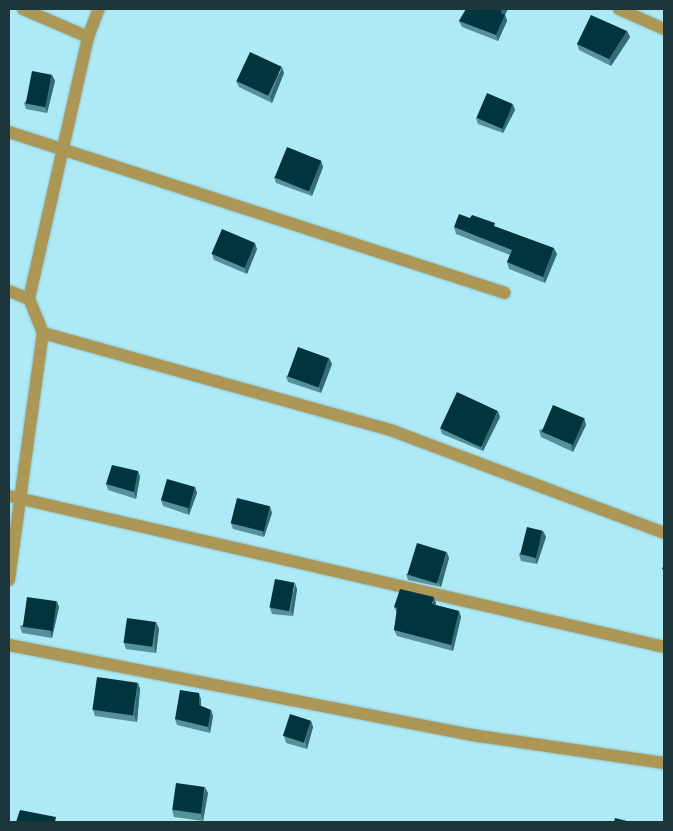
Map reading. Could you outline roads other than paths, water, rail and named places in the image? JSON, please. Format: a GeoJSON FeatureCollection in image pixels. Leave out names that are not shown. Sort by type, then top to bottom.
{"type":"FeatureCollection","features":[{"type":"Feature","properties":{"kind":"street"},"geometry":{"type":"LineString","coordinates":[[23,9],[88,37]]}},
{"type":"Feature","properties":{"kind":"street"},"geometry":{"type":"LineString","coordinates":[[9,580],[22,500],[44,333],[29,299],[88,37],[99,9]]}},
{"type":"Feature","properties":{"kind":"street"},"geometry":{"type":"LineString","coordinates":[[619,9],[664,28]]}},
{"type":"Feature","properties":{"kind":"street"},"geometry":{"type":"LineString","coordinates":[[9,132],[505,293]]}},
{"type":"Feature","properties":{"kind":"street"},"geometry":{"type":"LineString","coordinates":[[9,292],[29,299]]}},
{"type":"Feature","properties":{"kind":"street"},"geometry":{"type":"LineString","coordinates":[[44,333],[393,431],[664,534]]}},
{"type":"Feature","properties":{"kind":"street"},"geometry":{"type":"LineString","coordinates":[[9,496],[664,647]]}},
{"type":"Feature","properties":{"kind":"street"},"geometry":{"type":"LineString","coordinates":[[9,645],[472,735],[664,763]]}}]}
